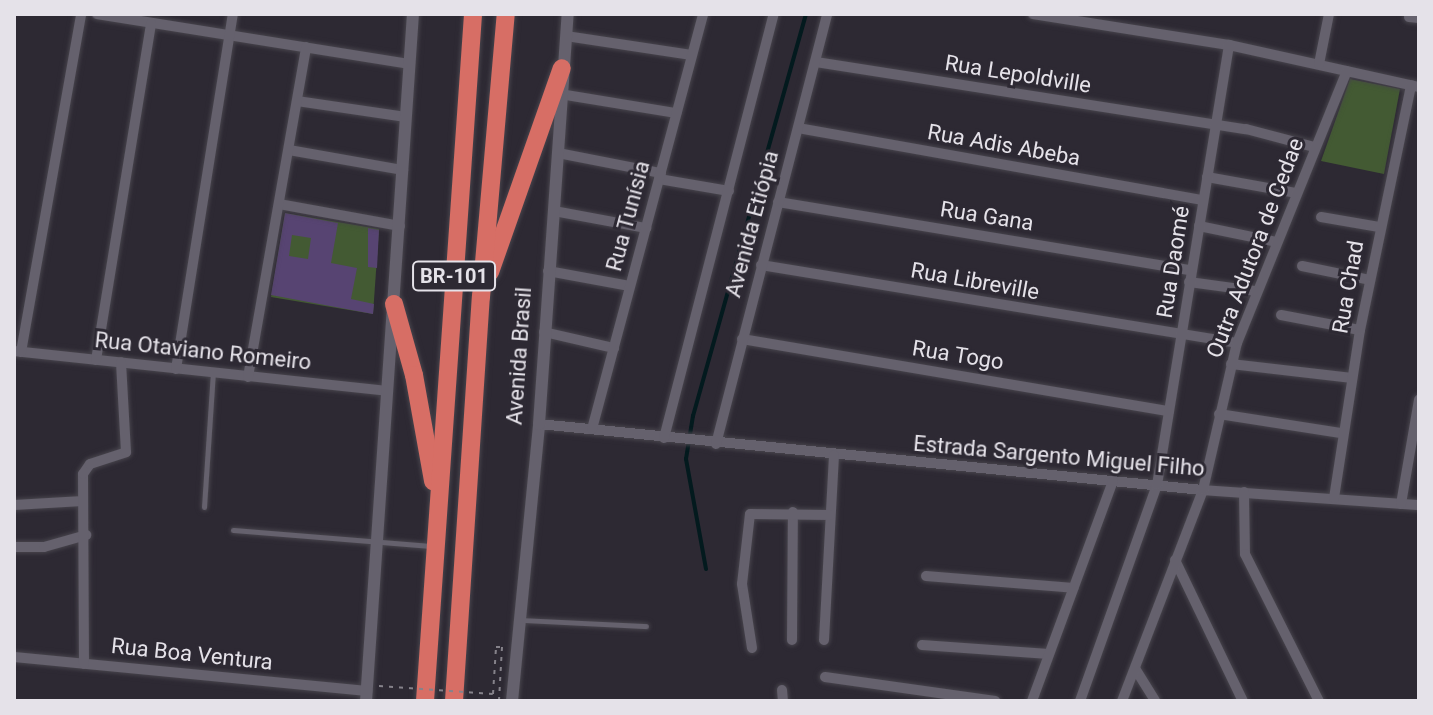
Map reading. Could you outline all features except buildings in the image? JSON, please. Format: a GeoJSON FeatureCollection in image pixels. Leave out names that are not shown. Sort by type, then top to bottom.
{"type":"FeatureCollection","features":[{"type":"Feature","properties":{"kind":"highway","name":"BR-101"},"geometry":{"type":"LineString","coordinates":[[425,701],[473,14]]}},
{"type":"Feature","properties":{"kind":"highway","name":"Avenida Brasil"},"geometry":{"type":"LineString","coordinates":[[454,701],[481,297],[506,14]]}},
{"type":"Feature","properties":{"kind":"highway"},"geometry":{"type":"LineString","coordinates":[[481,297],[562,68]]}},
{"type":"Feature","properties":{"kind":"highway"},"geometry":{"type":"LineString","coordinates":[[394,304],[414,375],[438,511]]}},
{"type":"Feature","properties":{"kind":"street"},"geometry":{"type":"LineString","coordinates":[[18,351],[81,14]]}},
{"type":"Feature","properties":{"kind":"street"},"geometry":{"type":"LineString","coordinates":[[97,14],[410,64]]}},
{"type":"Feature","properties":{"kind":"street"},"geometry":{"type":"LineString","coordinates":[[176,369],[233,14]]}},
{"type":"Feature","properties":{"kind":"street"},"geometry":{"type":"LineString","coordinates":[[371,693],[377,543],[413,14]]}},
{"type":"Feature","properties":{"kind":"street","name":"Avenida Brasil"},"geometry":{"type":"LineString","coordinates":[[512,701],[539,424],[568,14]]}},
{"type":"Feature","properties":{"kind":"street","name":"Rua Tunísia"},"geometry":{"type":"LineString","coordinates":[[592,429],[703,14]]}},
{"type":"Feature","properties":{"kind":"street","name":"Avenida Etiópia"},"geometry":{"type":"LineString","coordinates":[[664,438],[774,14]]}},
{"type":"Feature","properties":{"kind":"street","name":"Avenida Etiópia"},"geometry":{"type":"LineString","coordinates":[[716,444],[827,14]]}},
{"type":"Feature","properties":{"kind":"street"},"geometry":{"type":"LineString","coordinates":[[1033,14],[1229,45],[1415,86]]}},
{"type":"Feature","properties":{"kind":"street"},"geometry":{"type":"LineString","coordinates":[[1319,64],[1329,14]]}},
{"type":"Feature","properties":{"kind":"street"},"geometry":{"type":"LineString","coordinates":[[96,360],[151,23]]}},
{"type":"Feature","properties":{"kind":"street"},"geometry":{"type":"LineString","coordinates":[[566,36],[692,55]]}},
{"type":"Feature","properties":{"kind":"street","name":"Rua Daomé"},"geometry":{"type":"LineString","coordinates":[[1080,701],[1157,485],[1213,125],[1229,45]]}},
{"type":"Feature","properties":{"kind":"street"},"geometry":{"type":"LineString","coordinates":[[248,377],[306,47]]}},
{"type":"Feature","properties":{"kind":"street","name":"Rua Lepoldville"},"geometry":{"type":"LineString","coordinates":[[816,62],[1213,125],[1314,147]]}},
{"type":"Feature","properties":{"kind":"street","name":"Outra Adutora de Cedae"},"geometry":{"type":"LineString","coordinates":[[1122,701],[1203,490],[1237,343],[1347,71]]}},
{"type":"Feature","properties":{"kind":"street","name":"Rua Chad"},"geometry":{"type":"LineString","coordinates":[[1334,498],[1341,433],[1379,227],[1415,86]]}},
{"type":"Feature","properties":{"kind":"street"},"geometry":{"type":"LineString","coordinates":[[560,94],[676,113]]}},
{"type":"Feature","properties":{"kind":"street"},"geometry":{"type":"LineString","coordinates":[[297,101],[406,117]]}},
{"type":"Feature","properties":{"kind":"street","name":"Rua Adis Abeba"},"geometry":{"type":"LineString","coordinates":[[798,128],[1203,200]]}},
{"type":"Feature","properties":{"kind":"street"},"geometry":{"type":"LineString","coordinates":[[289,150],[403,170]]}},
{"type":"Feature","properties":{"kind":"street"},"geometry":{"type":"LineString","coordinates":[[558,153],[729,191]]}},
{"type":"Feature","properties":{"kind":"street"},"geometry":{"type":"LineString","coordinates":[[1207,177],[1296,193]]}},
{"type":"Feature","properties":{"kind":"street","name":"Rua Gana"},"geometry":{"type":"LineString","coordinates":[[778,202],[1189,276],[1256,291]]}},
{"type":"Feature","properties":{"kind":"street"},"geometry":{"type":"LineString","coordinates":[[279,204],[400,226]]}},
{"type":"Feature","properties":{"kind":"street"},"geometry":{"type":"LineString","coordinates":[[554,211],[646,228]]}},
{"type":"Feature","properties":{"kind":"street"},"geometry":{"type":"LineString","coordinates":[[1321,217],[1379,227]]}},
{"type":"Feature","properties":{"kind":"street"},"geometry":{"type":"LineString","coordinates":[[1199,226],[1277,242]]}},
{"type":"Feature","properties":{"kind":"street","name":"Rua Libreville"},"geometry":{"type":"LineString","coordinates":[[761,265],[1237,343]]}},
{"type":"Feature","properties":{"kind":"street"},"geometry":{"type":"LineString","coordinates":[[1302,266],[1370,280]]}},
{"type":"Feature","properties":{"kind":"street"},"geometry":{"type":"LineString","coordinates":[[548,271],[630,286]]}},
{"type":"Feature","properties":{"kind":"street"},"geometry":{"type":"LineString","coordinates":[[1281,315],[1360,330]]}},
{"type":"Feature","properties":{"kind":"street"},"geometry":{"type":"LineString","coordinates":[[544,332],[614,348]]}},
{"type":"Feature","properties":{"kind":"street","name":"Rua Togo"},"geometry":{"type":"LineString","coordinates":[[742,339],[1169,411]]}},
{"type":"Feature","properties":{"kind":"street","name":"Rua Otaviano Romeiro"},"geometry":{"type":"LineString","coordinates":[[18,351],[387,391]]}},
{"type":"Feature","properties":{"kind":"street"},"geometry":{"type":"LineString","coordinates":[[84,664],[85,467],[120,456],[128,444],[121,362]]}},
{"type":"Feature","properties":{"kind":"street"},"geometry":{"type":"LineString","coordinates":[[1231,364],[1352,378]]}},
{"type":"Feature","properties":{"kind":"street"},"geometry":{"type":"LineString","coordinates":[[1401,504],[1419,400]]}},
{"type":"Feature","properties":{"kind":"street"},"geometry":{"type":"LineString","coordinates":[[1219,414],[1341,433]]}},
{"type":"Feature","properties":{"kind":"street"},"geometry":{"type":"LineString","coordinates":[[539,424],[664,438]]}},
{"type":"Feature","properties":{"kind":"street","name":"Estrada Sargento Miguel Filho"},"geometry":{"type":"LineString","coordinates":[[664,438],[1203,490],[1419,505]]}},
{"type":"Feature","properties":{"kind":"street"},"geometry":{"type":"LineString","coordinates":[[824,640],[834,455]]}},
{"type":"Feature","properties":{"kind":"street"},"geometry":{"type":"LineString","coordinates":[[1032,701],[1113,481]]}},
{"type":"Feature","properties":{"kind":"street"},"geometry":{"type":"LineString","coordinates":[[1244,492],[1245,554],[1319,701]]}},
{"type":"Feature","properties":{"kind":"street"},"geometry":{"type":"LineString","coordinates":[[14,505],[83,501]]}},
{"type":"Feature","properties":{"kind":"street"},"geometry":{"type":"LineString","coordinates":[[752,648],[742,584],[747,519],[757,511],[830,515]]}},
{"type":"Feature","properties":{"kind":"street"},"geometry":{"type":"LineString","coordinates":[[792,640],[793,512]]}},
{"type":"Feature","properties":{"kind":"street"},"geometry":{"type":"LineString","coordinates":[[14,547],[44,547],[86,535]]}},
{"type":"Feature","properties":{"kind":"street"},"geometry":{"type":"LineString","coordinates":[[1175,560],[1243,701]]}},
{"type":"Feature","properties":{"kind":"street"},"geometry":{"type":"LineString","coordinates":[[926,576],[1074,588]]}},
{"type":"Feature","properties":{"kind":"street"},"geometry":{"type":"LineString","coordinates":[[922,645],[1049,654]]}},
{"type":"Feature","properties":{"kind":"street","name":"Rua Boa Ventura"},"geometry":{"type":"LineString","coordinates":[[14,657],[371,693]]}},
{"type":"Feature","properties":{"kind":"street"},"geometry":{"type":"LineString","coordinates":[[1136,670],[1155,701]]}},
{"type":"Feature","properties":{"kind":"street"},"geometry":{"type":"LineString","coordinates":[[825,677],[995,701]]}},
{"type":"Feature","properties":{"kind":"lane"},"geometry":{"type":"LineString","coordinates":[[204,507],[213,373]]}},
{"type":"Feature","properties":{"kind":"lane"},"geometry":{"type":"LineString","coordinates":[[233,530],[435,546]]}},
{"type":"Feature","properties":{"kind":"lane"},"geometry":{"type":"LineString","coordinates":[[521,620],[646,626]]}},
{"type":"Feature","properties":{"kind":"path"},"geometry":{"type":"LineString","coordinates":[[371,693],[493,694],[496,647],[502,647],[499,701]]}},
{"type":"Feature","properties":{"kind":"green space"},"geometry":{"type":"Polygon","coordinates":[[[1350,79],[1400,89],[1384,174],[1321,161],[1350,79]]]}},
{"type":"Feature","properties":{"kind":"green space"},"geometry":{"type":"Polygon","coordinates":[[[285,213],[379,229],[373,314],[271,297],[285,213]]]}},
{"type":"Feature","properties":{"kind":"waterway"},"geometry":{"type":"LineString","coordinates":[[706,569],[686,459],[693,416],[806,14]]}}]}
